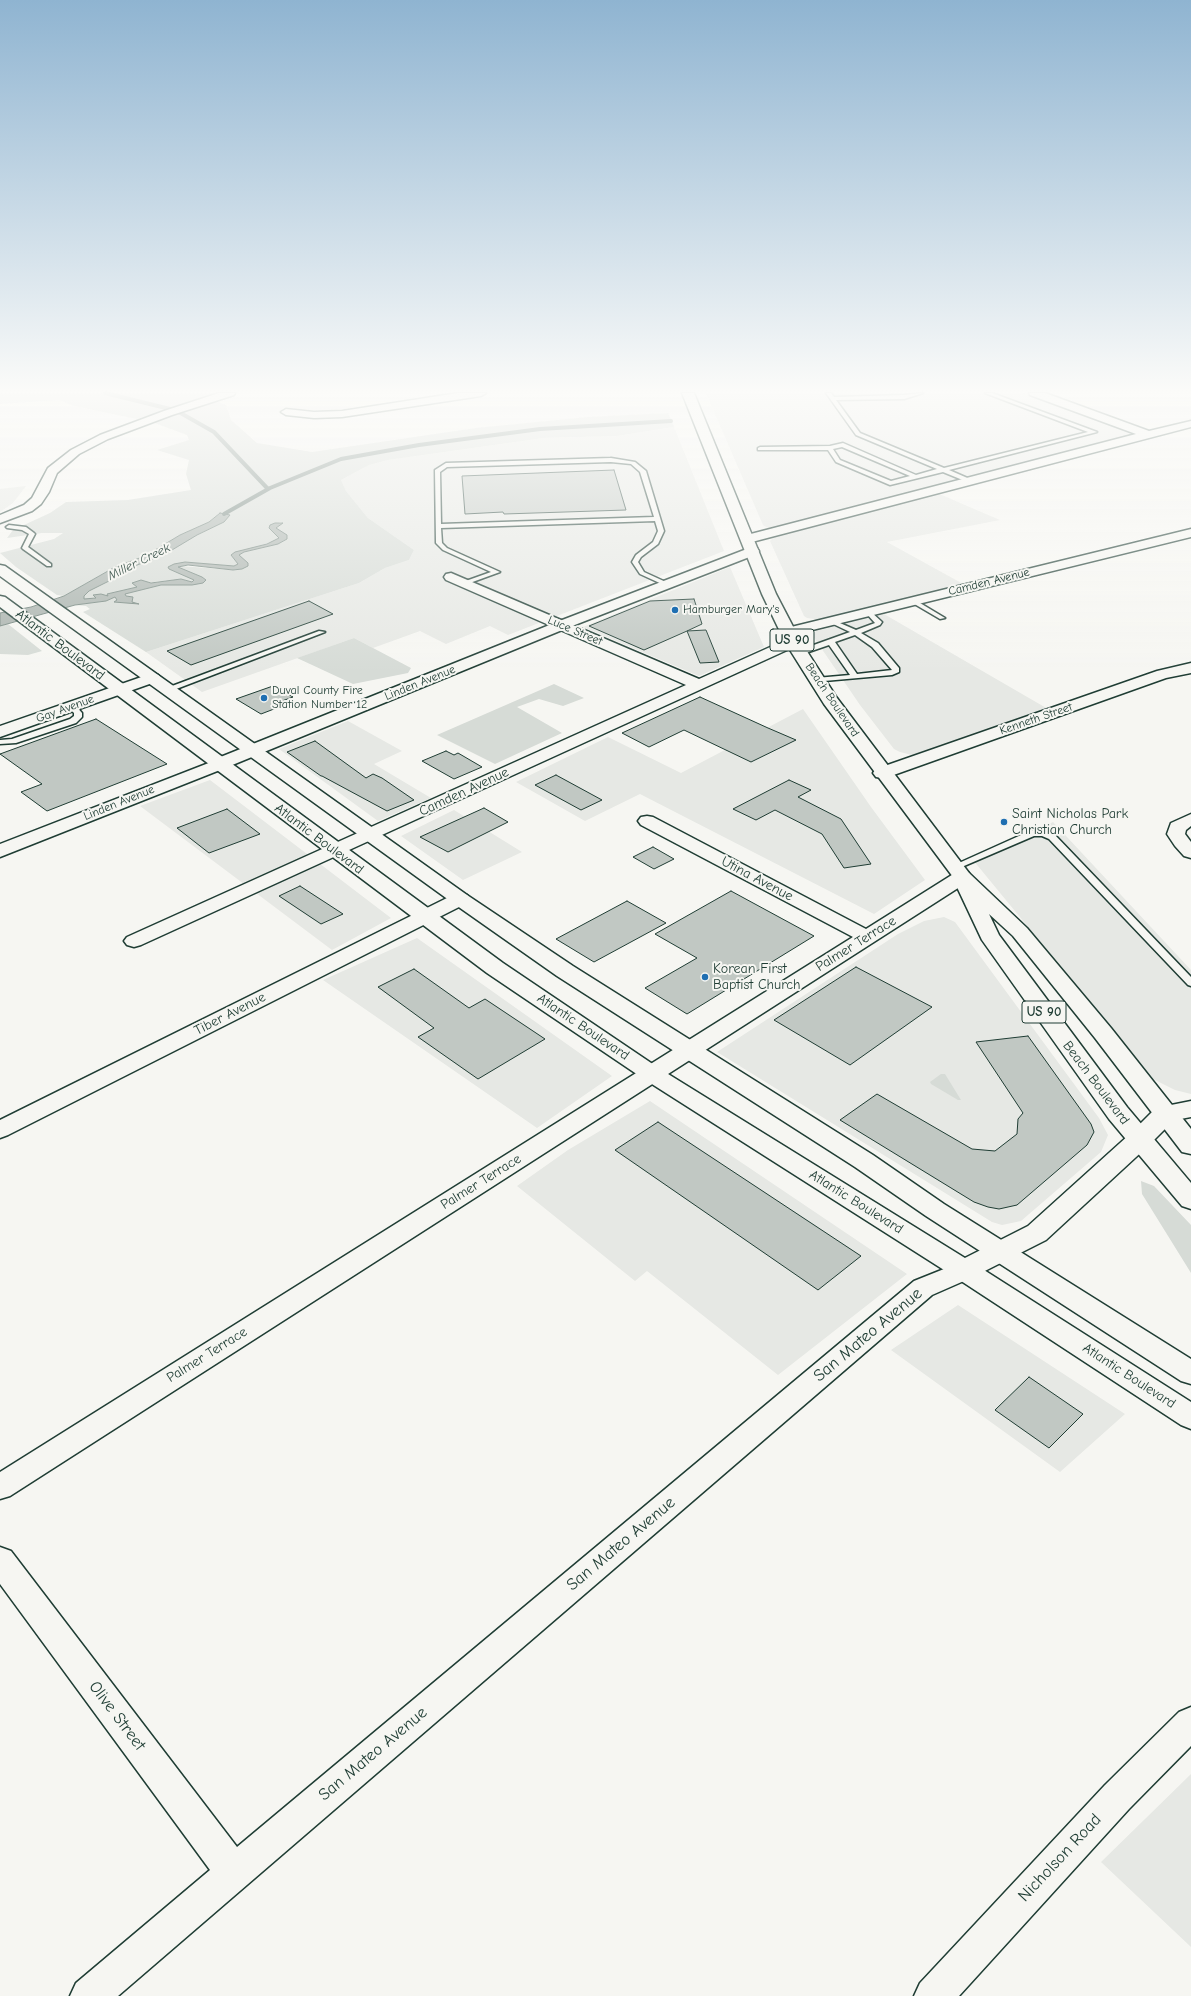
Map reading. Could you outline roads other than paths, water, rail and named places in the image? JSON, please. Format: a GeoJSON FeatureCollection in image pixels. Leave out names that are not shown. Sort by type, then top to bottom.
{"type":"FeatureCollection","features":[{"type":"Feature","properties":{"kind":"main road","name":"Beach Boulevard"},"geometry":{"type":"LineString","coordinates":[[726,486],[769,594],[816,680],[882,773],[958,872],[1020,932],[1103,1033],[1191,1146]]}},
{"type":"Feature","properties":{"kind":"main road","name":"Linden Avenue"},"geometry":{"type":"LineString","coordinates":[[219,764],[666,584],[750,545]]}},
{"type":"Feature","properties":{"kind":"main road","name":"Atlantic Boulevard"},"geometry":{"type":"LineString","coordinates":[[0,569],[460,899],[565,971],[864,1161],[935,1210],[1191,1373]]}},
{"type":"Feature","properties":{"kind":"main road","name":"Atlantic Boulevard"},"geometry":{"type":"LineString","coordinates":[[4,603],[424,917],[495,968],[652,1074],[964,1270],[1191,1417]]}},
{"type":"Feature","properties":{"kind":"main road","name":"Beach Boulevard"},"geometry":{"type":"LineString","coordinates":[[958,872],[989,936],[1139,1140],[1191,1200]]}},
{"type":"Feature","properties":{"kind":"main road"},"geometry":{"type":"LineString","coordinates":[[1165,1114],[1191,1109]]}},
{"type":"Feature","properties":{"kind":"main road","name":"San Mateo Avenue"},"geometry":{"type":"LineString","coordinates":[[964,1270],[1037,1233],[1139,1140],[1165,1114]]}},
{"type":"Feature","properties":{"kind":"street"},"geometry":{"type":"LineString","coordinates":[[3,526],[28,514],[28,508],[43,492],[45,486]]}},
{"type":"Feature","properties":{"kind":"street"},"geometry":{"type":"LineString","coordinates":[[750,545],[952,486]]}},
{"type":"Feature","properties":{"kind":"street","name":"Camden Avenue"},"geometry":{"type":"LineString","coordinates":[[134,941],[698,684],[794,642],[831,621],[1191,533]]}},
{"type":"Feature","properties":{"kind":"street","name":"Luce Street"},"geometry":{"type":"LineString","coordinates":[[452,577],[698,684]]}},
{"type":"Feature","properties":{"kind":"street","name":"Kenneth Street"},"geometry":{"type":"LineString","coordinates":[[882,773],[1162,674],[1191,668]]}},
{"type":"Feature","properties":{"kind":"street","name":"Gay Avenue"},"geometry":{"type":"LineString","coordinates":[[0,732],[153,678]]}},
{"type":"Feature","properties":{"kind":"street","name":"Linden Avenue"},"geometry":{"type":"LineString","coordinates":[[0,850],[219,764]]}},
{"type":"Feature","properties":{"kind":"street"},"geometry":{"type":"LineString","coordinates":[[1191,819],[1177,827],[1176,834],[1181,842],[1191,852]]}},
{"type":"Feature","properties":{"kind":"street","name":"Utina Avenue"},"geometry":{"type":"LineString","coordinates":[[647,821],[868,937]]}},
{"type":"Feature","properties":{"kind":"street","name":"Palmer Terrace"},"geometry":{"type":"LineString","coordinates":[[0,1487],[868,937],[958,872]]}},
{"type":"Feature","properties":{"kind":"street","name":"Tiber Avenue"},"geometry":{"type":"LineString","coordinates":[[0,1130],[460,899]]}},
{"type":"Feature","properties":{"kind":"street","name":"San Mateo Avenue"},"geometry":{"type":"LineString","coordinates":[[88,1996],[923,1288],[964,1270]]}},
{"type":"Feature","properties":{"kind":"street","name":"Olive Street"},"geometry":{"type":"LineString","coordinates":[[0,1560],[234,1872]]}},
{"type":"Feature","properties":{"kind":"street","name":"Nicholson Road"},"geometry":{"type":"LineString","coordinates":[[933,1996],[1117,1797],[1191,1723]]}},
{"type":"Feature","properties":{"kind":"lane"},"geometry":{"type":"LineString","coordinates":[[437,486],[439,543],[445,549],[497,572],[465,583]]}},
{"type":"Feature","properties":{"kind":"lane"},"geometry":{"type":"LineString","coordinates":[[647,486],[661,531],[656,543],[638,556],[635,562],[637,568],[642,574],[666,584]]}},
{"type":"Feature","properties":{"kind":"lane"},"geometry":{"type":"LineString","coordinates":[[438,526],[657,519]]}},
{"type":"Feature","properties":{"kind":"lane"},"geometry":{"type":"LineString","coordinates":[[3,526],[24,528],[32,534],[25,548],[49,565]]}},
{"type":"Feature","properties":{"kind":"lane"},"geometry":{"type":"LineString","coordinates":[[913,601],[942,618]]}},
{"type":"Feature","properties":{"kind":"lane"},"geometry":{"type":"LineString","coordinates":[[794,642],[831,642],[878,624],[879,622],[868,612]]}},
{"type":"Feature","properties":{"kind":"lane"},"geometry":{"type":"LineString","coordinates":[[816,680],[892,673],[896,670],[875,645],[855,632],[831,621]]}},
{"type":"Feature","properties":{"kind":"lane"},"geometry":{"type":"LineString","coordinates":[[168,689],[321,632]]}},
{"type":"Feature","properties":{"kind":"lane"},"geometry":{"type":"LineString","coordinates":[[831,642],[855,677]]}},
{"type":"Feature","properties":{"kind":"lane"},"geometry":{"type":"LineString","coordinates":[[0,742],[13,741],[73,721],[78,717],[78,713],[72,707]]}},
{"type":"Feature","properties":{"kind":"lane"},"geometry":{"type":"LineString","coordinates":[[958,872],[1033,833],[1044,833],[1052,837],[1191,983]]}},
{"type":"Feature","properties":{"kind":"water"},"geometry":{"type":"Polygon","coordinates":[[[220,513],[230,515],[224,522],[197,535],[167,553],[120,572],[111,580],[89,591],[84,596],[84,599],[96,598],[93,595],[101,594],[108,596],[107,594],[137,587],[132,583],[141,580],[151,583],[181,579],[192,582],[194,580],[169,569],[168,567],[174,564],[185,562],[234,566],[238,564],[231,555],[235,552],[267,544],[279,538],[269,528],[270,525],[275,523],[283,523],[276,528],[287,535],[287,539],[278,544],[244,552],[239,555],[248,563],[248,566],[242,569],[233,570],[188,565],[178,567],[206,580],[203,583],[192,585],[161,585],[125,594],[126,596],[133,597],[132,602],[139,604],[114,602],[117,600],[115,597],[106,601],[75,605],[0,626],[0,613],[31,607],[64,596],[115,567],[145,556],[180,535],[209,522],[220,513]]]}},
{"type":"Feature","properties":{"kind":"waterway","name":"Miller Creek"},"geometry":{"type":"LineString","coordinates":[[224,514],[275,486]]}},
{"type":"Feature","properties":{"kind":"place","name":"Hamburger Mary's"},"geometry":{"type":"Point","coordinates":[675,610]}},
{"type":"Feature","properties":{"kind":"place","name":"Duval County Fire Station Number 12"},"geometry":{"type":"Point","coordinates":[264,698]}},
{"type":"Feature","properties":{"kind":"place","name":"Saint Nicholas Park Christian Church"},"geometry":{"type":"Point","coordinates":[1004,822]}},
{"type":"Feature","properties":{"kind":"place","name":"Korean First Baptist Church"},"geometry":{"type":"Point","coordinates":[705,977]}}]}
